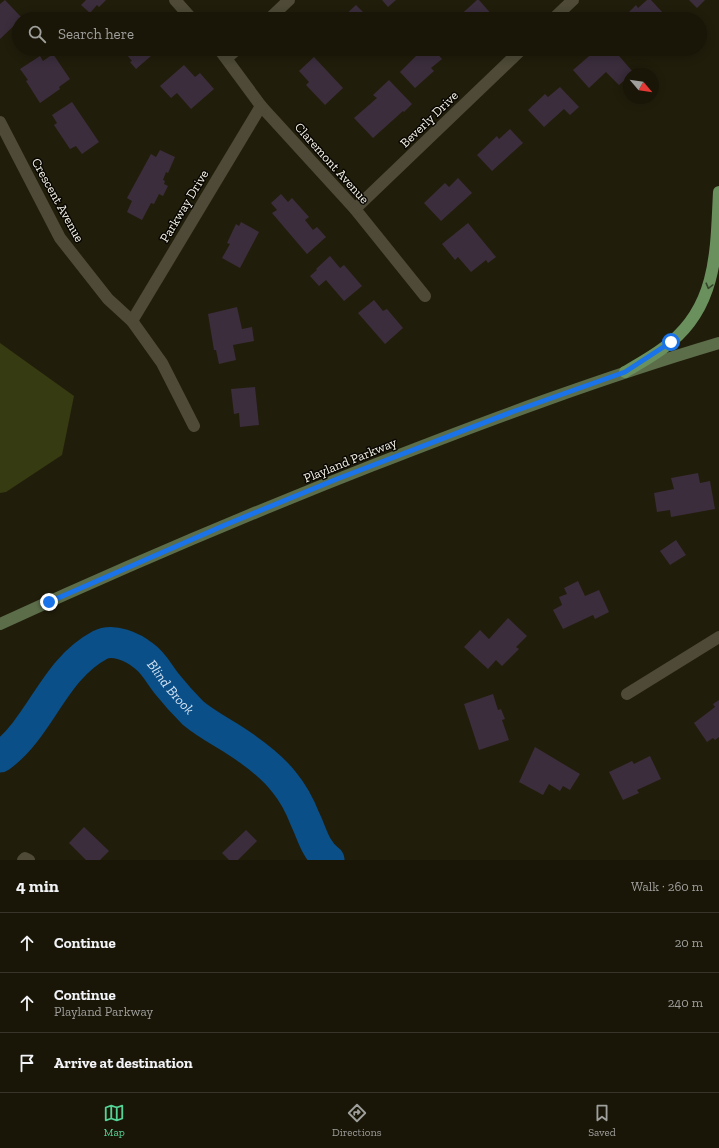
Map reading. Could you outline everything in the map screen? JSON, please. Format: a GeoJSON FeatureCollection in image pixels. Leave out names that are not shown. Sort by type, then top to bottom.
{"type":"FeatureCollection","features":[{"type":"Feature","properties":{"kind":"main road"},"geometry":{"type":"LineString","coordinates":[[625,372],[671,342],[687,327],[699,310],[707,293],[716,253],[719,192]]}},
{"type":"Feature","properties":{"kind":"main road","name":"Playland Parkway"},"geometry":{"type":"LineString","coordinates":[[0,624],[166,551],[337,479],[512,412],[625,372],[719,343]]}},
{"type":"Feature","properties":{"kind":"street"},"geometry":{"type":"LineString","coordinates":[[175,0],[186,12]]}},
{"type":"Feature","properties":{"kind":"street"},"geometry":{"type":"LineString","coordinates":[[276,12],[289,0]]}},
{"type":"Feature","properties":{"kind":"street"},"geometry":{"type":"LineString","coordinates":[[560,12],[573,0]]}},
{"type":"Feature","properties":{"kind":"street","name":"Claremont Avenue"},"geometry":{"type":"LineString","coordinates":[[224,56],[261,106],[355,209],[425,296]]}},
{"type":"Feature","properties":{"kind":"street","name":"Beverly Drive"},"geometry":{"type":"LineString","coordinates":[[355,209],[515,56]]}},
{"type":"Feature","properties":{"kind":"street","name":"Parkway Drive"},"geometry":{"type":"LineString","coordinates":[[132,321],[261,106]]}},
{"type":"Feature","properties":{"kind":"street","name":"Crescent Avenue"},"geometry":{"type":"LineString","coordinates":[[0,122],[60,238],[108,299],[132,321],[162,363],[194,426]]}},
{"type":"Feature","properties":{"kind":"street"},"geometry":{"type":"LineString","coordinates":[[627,694],[719,637]]}},
{"type":"Feature","properties":{"kind":"green space"},"geometry":{"type":"Polygon","coordinates":[[[0,343],[74,396],[62,455],[6,492],[0,493],[0,343]]]}},
{"type":"Feature","properties":{"kind":"building"},"geometry":{"type":"Polygon","coordinates":[[[5,0],[16,12],[12,12],[12,28],[0,39],[0,4],[5,0]]]}},
{"type":"Feature","properties":{"kind":"building"},"geometry":{"type":"Polygon","coordinates":[[[86,0],[106,0],[99,7],[97,5],[91,12],[81,5],[86,0]]]}},
{"type":"Feature","properties":{"kind":"building"},"geometry":{"type":"Polygon","coordinates":[[[382,0],[396,0],[388,7],[382,0]]]}},
{"type":"Feature","properties":{"kind":"building"},"geometry":{"type":"Polygon","coordinates":[[[477,0],[479,0],[490,12],[464,12],[477,0]]]}},
{"type":"Feature","properties":{"kind":"building"},"geometry":{"type":"Polygon","coordinates":[[[647,0],[651,0],[662,12],[629,12],[636,5],[638,8],[647,0]]]}},
{"type":"Feature","properties":{"kind":"building"},"geometry":{"type":"Polygon","coordinates":[[[689,0],[705,0],[697,8],[689,0]]]}},
{"type":"Feature","properties":{"kind":"building"},"geometry":{"type":"Polygon","coordinates":[[[356,5],[363,12],[348,12],[356,5]]]}},
{"type":"Feature","properties":{"kind":"building"},"geometry":{"type":"Polygon","coordinates":[[[40,56],[43,61],[50,56],[54,56],[70,79],[59,87],[60,89],[40,103],[26,81],[28,80],[20,69],[40,56]]]}},
{"type":"Feature","properties":{"kind":"building"},"geometry":{"type":"Polygon","coordinates":[[[128,56],[151,56],[136,69],[130,62],[132,61],[128,56]]]}},
{"type":"Feature","properties":{"kind":"building"},"geometry":{"type":"Polygon","coordinates":[[[416,56],[439,56],[442,59],[431,68],[434,71],[415,88],[400,72],[416,56]]]}},
{"type":"Feature","properties":{"kind":"building"},"geometry":{"type":"Polygon","coordinates":[[[589,56],[619,56],[630,68],[623,68],[623,81],[619,85],[606,72],[589,88],[573,70],[589,56]]]}},
{"type":"Feature","properties":{"kind":"building"},"geometry":{"type":"Polygon","coordinates":[[[314,57],[343,88],[325,105],[306,85],[309,82],[299,71],[314,57]]]}},
{"type":"Feature","properties":{"kind":"building"},"geometry":{"type":"Polygon","coordinates":[[[184,65],[195,77],[200,73],[214,89],[191,109],[177,93],[171,98],[160,86],[184,65]]]}},
{"type":"Feature","properties":{"kind":"building"},"geometry":{"type":"Polygon","coordinates":[[[389,80],[412,104],[373,138],[354,118],[377,98],[373,95],[389,80]]]}},
{"type":"Feature","properties":{"kind":"building"},"geometry":{"type":"Polygon","coordinates":[[[560,87],[579,107],[570,115],[564,109],[544,127],[528,110],[545,94],[548,97],[560,87]]]}},
{"type":"Feature","properties":{"kind":"building"},"geometry":{"type":"Polygon","coordinates":[[[72,102],[99,142],[82,154],[76,146],[70,149],[54,125],[57,123],[52,115],[72,102]]]}},
{"type":"Feature","properties":{"kind":"building"},"geometry":{"type":"Polygon","coordinates":[[[510,129],[523,143],[492,171],[477,155],[497,136],[499,139],[510,129]]]}},
{"type":"Feature","properties":{"kind":"building"},"geometry":{"type":"Polygon","coordinates":[[[160,150],[175,157],[163,180],[165,181],[164,184],[168,186],[163,196],[159,194],[154,204],[151,203],[142,220],[127,212],[132,201],[127,198],[151,154],[156,157],[160,150]]]}},
{"type":"Feature","properties":{"kind":"building"},"geometry":{"type":"Polygon","coordinates":[[[458,178],[472,193],[441,221],[424,203],[445,183],[449,187],[458,178]]]}},
{"type":"Feature","properties":{"kind":"building"},"geometry":{"type":"Polygon","coordinates":[[[281,194],[288,202],[292,198],[309,217],[305,220],[313,230],[317,227],[326,237],[307,254],[272,213],[277,210],[271,203],[281,194]]]}},
{"type":"Feature","properties":{"kind":"building"},"geometry":{"type":"Polygon","coordinates":[[[241,222],[259,232],[240,268],[222,258],[230,244],[227,243],[236,224],[239,226],[241,222]]]}},
{"type":"Feature","properties":{"kind":"building"},"geometry":{"type":"Polygon","coordinates":[[[468,223],[496,257],[488,263],[486,260],[471,272],[458,257],[455,260],[442,244],[468,223]]]}},
{"type":"Feature","properties":{"kind":"building"},"geometry":{"type":"Polygon","coordinates":[[[330,256],[340,268],[344,265],[362,286],[344,301],[326,280],[319,286],[310,276],[330,256]]]}},
{"type":"Feature","properties":{"kind":"building"},"geometry":{"type":"Polygon","coordinates":[[[374,300],[383,311],[387,309],[403,328],[385,344],[358,313],[374,300]]]}},
{"type":"Feature","properties":{"kind":"building"},"geometry":{"type":"Polygon","coordinates":[[[237,307],[242,329],[252,327],[254,341],[233,345],[236,360],[219,364],[216,350],[214,350],[208,314],[237,307]]]}},
{"type":"Feature","properties":{"kind":"building"},"geometry":{"type":"Polygon","coordinates":[[[255,387],[259,425],[240,427],[239,413],[234,414],[231,389],[255,387]]]}},
{"type":"Feature","properties":{"kind":"building"},"geometry":{"type":"Polygon","coordinates":[[[698,473],[700,483],[710,481],[715,509],[671,517],[670,510],[657,512],[654,493],[674,489],[671,478],[698,473]]]}},
{"type":"Feature","properties":{"kind":"building"},"geometry":{"type":"Polygon","coordinates":[[[676,540],[686,555],[670,565],[660,551],[676,540]]]}},
{"type":"Feature","properties":{"kind":"building"},"geometry":{"type":"Polygon","coordinates":[[[578,581],[585,596],[599,590],[609,612],[595,619],[593,615],[563,629],[553,610],[562,605],[559,597],[567,594],[564,588],[578,581]]]}},
{"type":"Feature","properties":{"kind":"building"},"geometry":{"type":"Polygon","coordinates":[[[508,618],[527,636],[516,647],[519,649],[502,666],[496,660],[488,669],[464,647],[480,630],[489,639],[508,618]]]}},
{"type":"Feature","properties":{"kind":"building"},"geometry":{"type":"Polygon","coordinates":[[[493,694],[498,710],[501,709],[505,719],[502,720],[509,740],[479,750],[464,704],[493,694]]]}},
{"type":"Feature","properties":{"kind":"building"},"geometry":{"type":"Polygon","coordinates":[[[719,700],[719,737],[715,740],[713,738],[707,742],[694,723],[715,707],[713,704],[719,700]]]}},
{"type":"Feature","properties":{"kind":"building"},"geometry":{"type":"Polygon","coordinates":[[[535,747],[580,774],[570,790],[563,786],[560,791],[549,784],[543,795],[519,782],[535,747]]]}},
{"type":"Feature","properties":{"kind":"building"},"geometry":{"type":"Polygon","coordinates":[[[650,756],[661,779],[637,790],[639,793],[623,800],[609,772],[632,761],[634,764],[650,756]]]}},
{"type":"Feature","properties":{"kind":"building"},"geometry":{"type":"Polygon","coordinates":[[[84,827],[109,851],[100,860],[86,860],[69,843],[84,827]]]}},
{"type":"Feature","properties":{"kind":"building"},"geometry":{"type":"Polygon","coordinates":[[[246,830],[257,841],[238,860],[229,860],[222,853],[246,830]]]}},
{"type":"Feature","properties":{"kind":"waterway","name":"Blind Brook"},"geometry":{"type":"LineString","coordinates":[[0,757],[14,745],[70,669],[84,656],[105,643],[111,642],[123,644],[148,659],[173,691],[193,713],[252,752],[278,775],[287,786],[301,809],[314,841],[320,851],[329,860]]}},
{"type":"Feature","properties":{"kind":"route"},"geometry":{"type":"LineString","coordinates":[[49,602],[225,525],[337,479],[512,412],[625,372],[671,342]]}}]}
